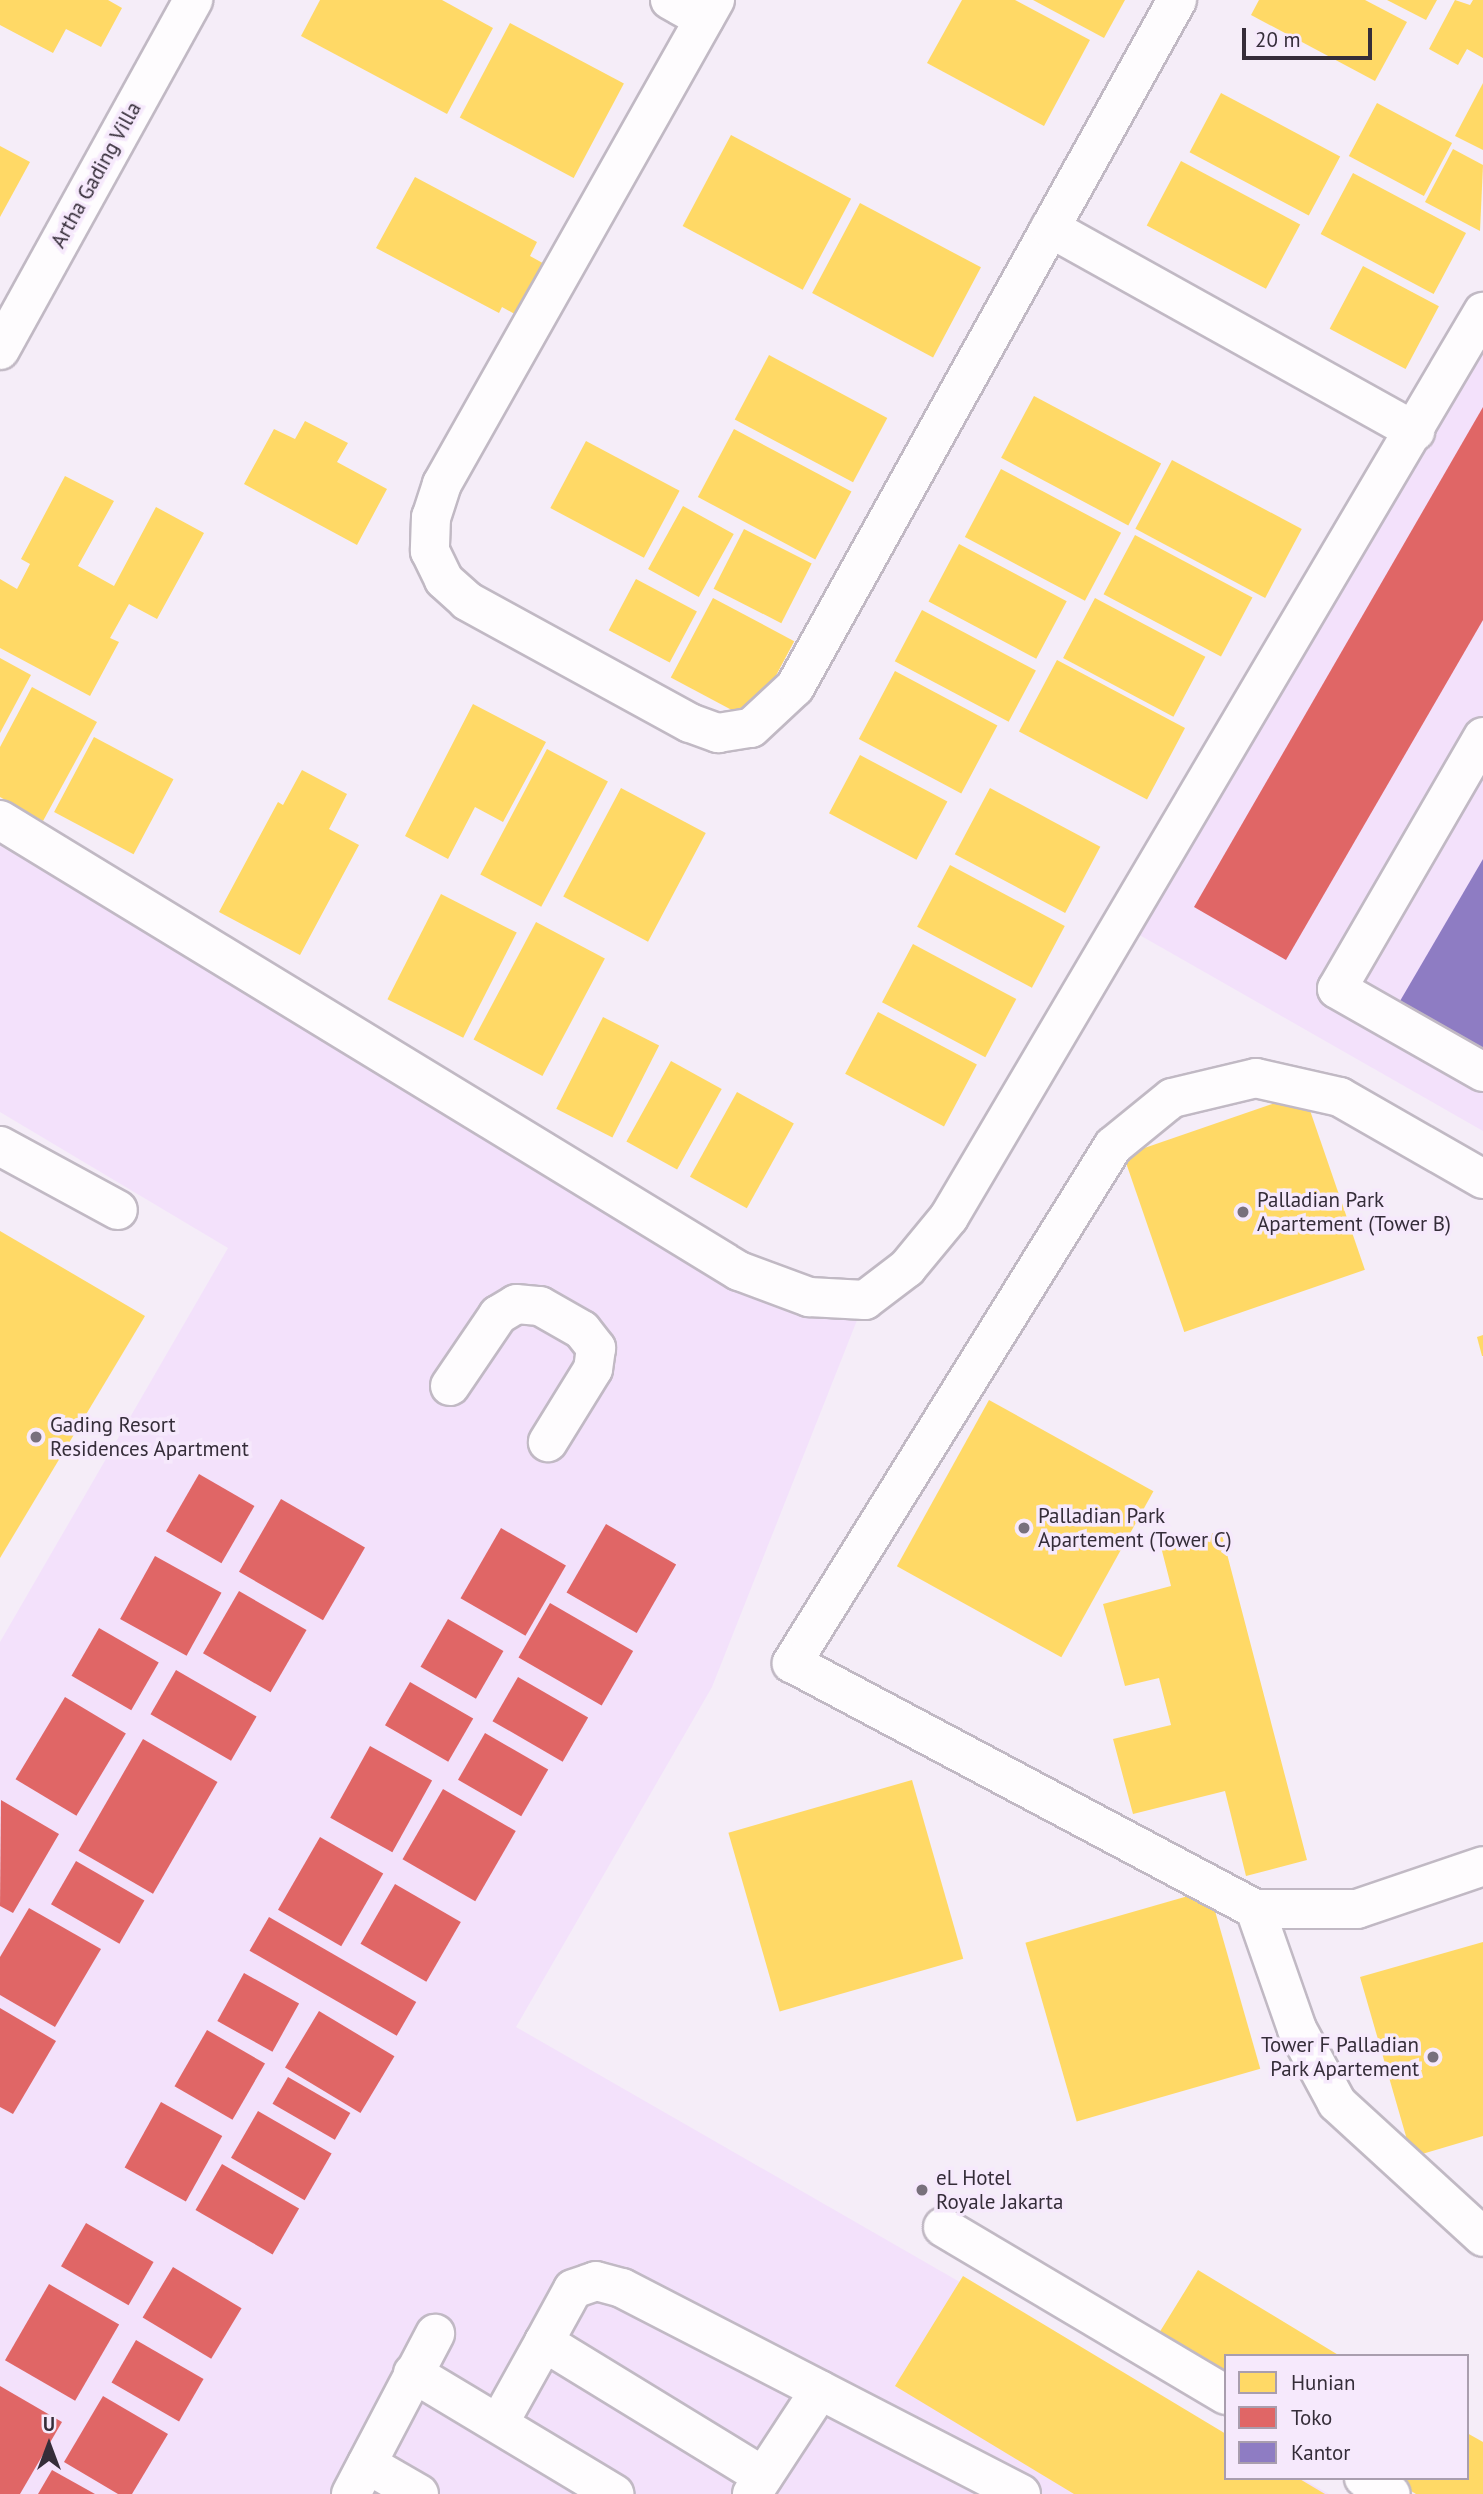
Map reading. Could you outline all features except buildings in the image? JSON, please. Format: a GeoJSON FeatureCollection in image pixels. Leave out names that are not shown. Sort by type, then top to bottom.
{"type":"FeatureCollection","features":[{"type":"Feature","properties":{"kind":"street","name":"Artha Gading Villa"},"geometry":{"type":"LineString","coordinates":[[0,350],[193,0]]}},
{"type":"Feature","properties":{"kind":"street"},"geometry":{"type":"LineString","coordinates":[[670,0],[710,10],[442,484],[431,517],[430,551],[444,580],[467,601],[690,723],[718,733],[751,728],[795,687],[1177,0]]}},
{"type":"Feature","properties":{"kind":"street"},"geometry":{"type":"LineString","coordinates":[[1050,228],[1415,431]]}},
{"type":"Feature","properties":{"kind":"street"},"geometry":{"type":"LineString","coordinates":[[0,820],[739,1271],[810,1297],[865,1300],[907,1268],[949,1217],[1483,313]]}},
{"type":"Feature","properties":{"kind":"street"},"geometry":{"type":"LineString","coordinates":[[1483,737],[1337,989],[1483,1072]]}},
{"type":"Feature","properties":{"kind":"street"},"geometry":{"type":"LineString","coordinates":[[1483,1179],[1340,1097],[1256,1078],[1172,1098],[1114,1146],[792,1663],[1255,1909],[1357,1909],[1483,1866]]}},
{"type":"Feature","properties":{"kind":"street"},"geometry":{"type":"LineString","coordinates":[[0,1146],[118,1210]]}},
{"type":"Feature","properties":{"kind":"street"},"geometry":{"type":"LineString","coordinates":[[450,1386],[498,1315],[516,1304],[540,1306],[582,1330],[596,1348],[593,1369],[548,1442]]}},
{"type":"Feature","properties":{"kind":"street"},"geometry":{"type":"LineString","coordinates":[[1255,1909],[1297,2029],[1337,2103],[1483,2236]]}},
{"type":"Feature","properties":{"kind":"street"},"geometry":{"type":"LineString","coordinates":[[943,2227],[1224,2394]]}},
{"type":"Feature","properties":{"kind":"street"},"geometry":{"type":"LineString","coordinates":[[499,2423],[573,2290],[596,2281],[622,2288],[1021,2494]]}},
{"type":"Feature","properties":{"kind":"street"},"geometry":{"type":"LineString","coordinates":[[419,2494],[359,2479],[435,2334]]}},
{"type":"Feature","properties":{"kind":"street"},"geometry":{"type":"LineString","coordinates":[[544,2342],[757,2485],[820,2389]]}},
{"type":"Feature","properties":{"kind":"street"},"geometry":{"type":"LineString","coordinates":[[413,2373],[614,2494]]}},
{"type":"Feature","properties":{"kind":"street"},"geometry":{"type":"LineString","coordinates":[[1367,2480],[1391,2494]]}},
{"type":"Feature","properties":{"kind":"shaded area"},"geometry":{"type":"Polygon","coordinates":[[[1483,312],[1483,1131],[1122,925],[1483,312]]]}},
{"type":"Feature","properties":{"kind":"shaded area"},"geometry":{"type":"Polygon","coordinates":[[[0,820],[747,1274],[865,1300],[712,1687],[516,2027],[1224,2434],[1224,2480],[1304,2480],[1329,2494],[0,2494],[0,1642],[228,1248],[0,1112],[0,820]]]}},
{"type":"Feature","properties":{"kind":"place","name":"Palladian Park Apartement (Tower B)"},"geometry":{"type":"Point","coordinates":[1243,1212]}},
{"type":"Feature","properties":{"kind":"place","name":"Gading Resort Residences Apartment"},"geometry":{"type":"Point","coordinates":[36,1437]}},
{"type":"Feature","properties":{"kind":"place","name":"Palladian Park Apartement (Tower C)"},"geometry":{"type":"Point","coordinates":[1024,1528]}},
{"type":"Feature","properties":{"kind":"place","name":"Tower F Palladian Park Apartement"},"geometry":{"type":"Point","coordinates":[1433,2057]}},
{"type":"Feature","properties":{"kind":"place","name":"eL Hotel Royale Jakarta"},"geometry":{"type":"Point","coordinates":[922,2190]}}]}
